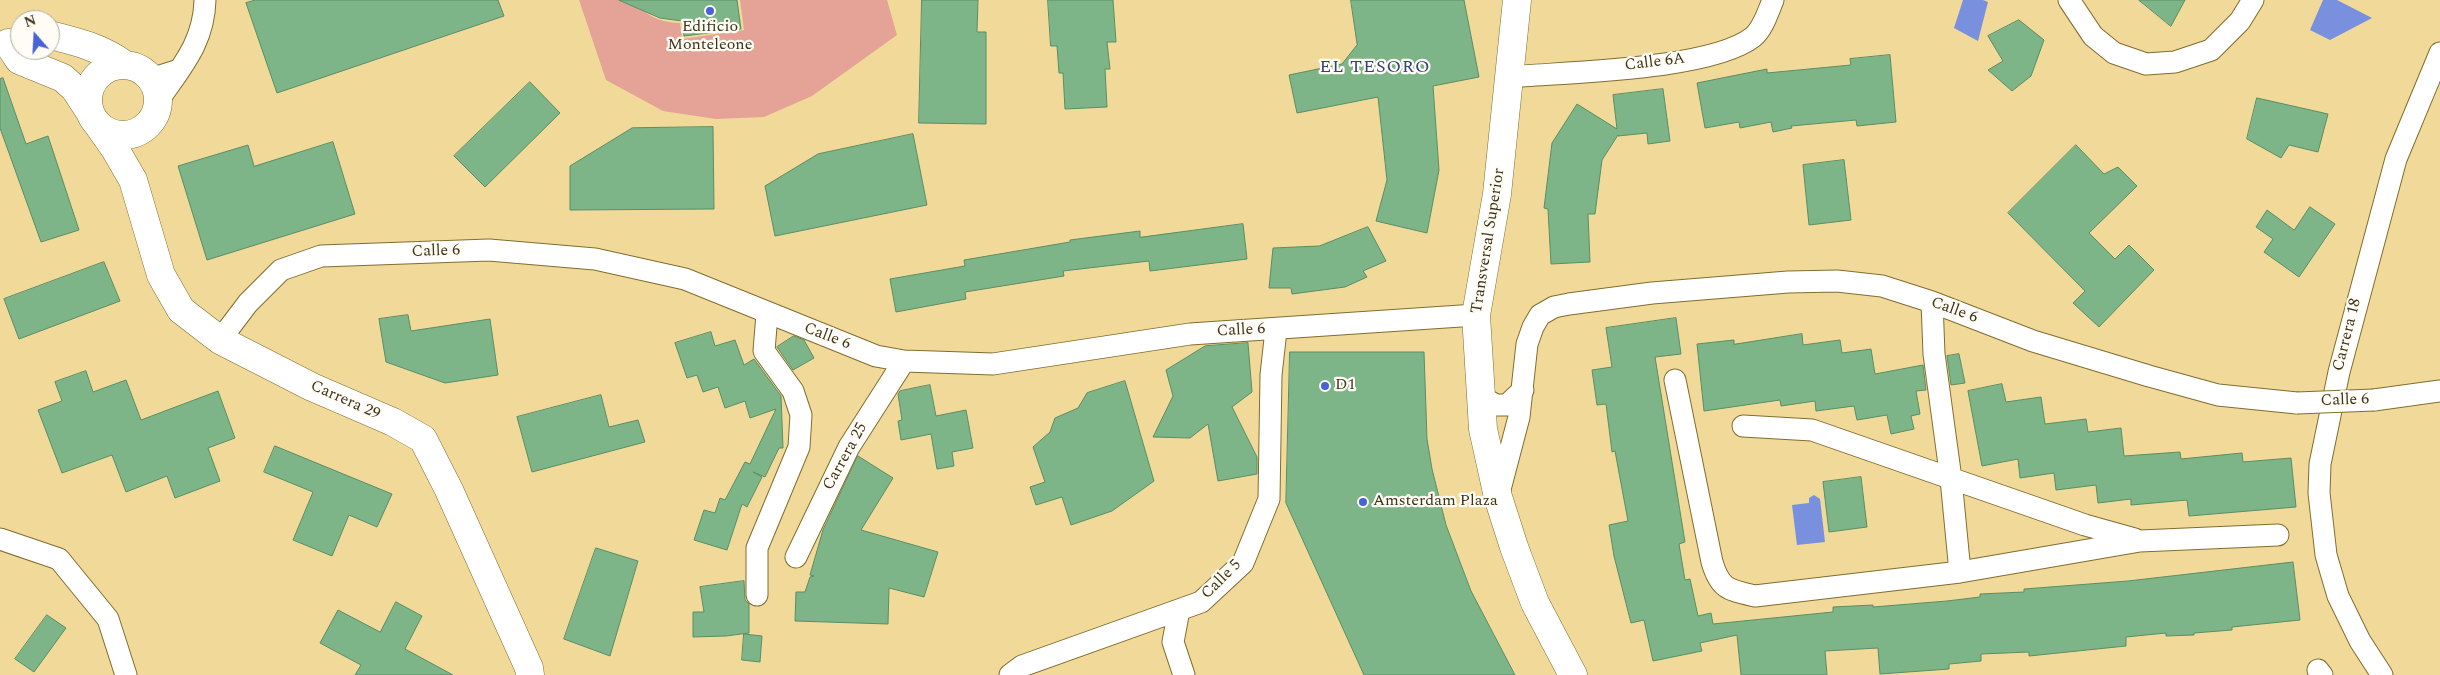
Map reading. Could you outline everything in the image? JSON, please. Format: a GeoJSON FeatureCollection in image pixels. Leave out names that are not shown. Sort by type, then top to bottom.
{"type":"FeatureCollection","features":[{"type":"Feature","properties":{"kind":"street"},"geometry":{"type":"LineString","coordinates":[[155,90],[179,70],[190,55],[204,21],[204,0]]}},
{"type":"Feature","properties":{"kind":"street","name":"Transversal Superior"},"geometry":{"type":"LineString","coordinates":[[1517,0],[1497,194],[1476,315],[1483,429],[1498,497],[1535,603],[1572,675]]}},
{"type":"Feature","properties":{"kind":"street","name":"Calle 6A"},"geometry":{"type":"LineString","coordinates":[[1510,77],[1639,66],[1709,56],[1737,48],[1755,35],[1767,16],[1773,0]]}},
{"type":"Feature","properties":{"kind":"street"},"geometry":{"type":"LineString","coordinates":[[2069,0],[2093,36],[2114,53],[2146,64],[2175,62],[2211,50],[2240,20],[2253,0]]}},
{"type":"Feature","properties":{"kind":"street"},"geometry":{"type":"LineString","coordinates":[[9,42],[19,60],[63,78],[75,89],[93,117],[110,132],[127,135],[138,132],[148,125],[157,110],[155,90],[144,72],[125,65],[108,53],[60,38]]}},
{"type":"Feature","properties":{"kind":"street","name":"Carrera 18"},"geometry":{"type":"LineString","coordinates":[[2382,675],[2338,596],[2326,555],[2319,493],[2320,464],[2339,372],[2396,159],[2440,53]]}},
{"type":"Feature","properties":{"kind":"street"},"geometry":{"type":"LineString","coordinates":[[93,117],[88,101],[90,90],[95,80],[109,69],[125,65]]}},
{"type":"Feature","properties":{"kind":"street","name":"Carrera 29"},"geometry":{"type":"LineString","coordinates":[[93,117],[115,148],[133,180],[161,275],[181,310],[220,340],[312,387],[392,422],[423,439],[455,504],[526,669]]}},
{"type":"Feature","properties":{"kind":"street","name":"Carrera 29"},"geometry":{"type":"LineString","coordinates":[[133,180],[137,155],[148,125]]}},
{"type":"Feature","properties":{"kind":"street","name":"Calle 6"},"geometry":{"type":"LineString","coordinates":[[220,340],[248,303],[281,270],[321,256],[489,250],[595,259],[685,280],[876,356],[904,361],[993,364],[1190,334],[1276,330],[1476,315]]}},
{"type":"Feature","properties":{"kind":"street","name":"Calle 6"},"geometry":{"type":"LineString","coordinates":[[1498,497],[1519,417],[1527,344],[1540,315],[1554,307],[1652,294],[1788,282],[1837,280],[1882,286],[1932,302],[2033,341],[2218,395],[2297,403],[2374,400],[2440,391]]}},
{"type":"Feature","properties":{"kind":"street"},"geometry":{"type":"LineString","coordinates":[[1932,302],[1934,354],[1951,479],[1960,572]]}},
{"type":"Feature","properties":{"kind":"street"},"geometry":{"type":"LineString","coordinates":[[757,595],[757,548],[799,447],[801,414],[793,391],[764,350],[767,314]]}},
{"type":"Feature","properties":{"kind":"street","name":"Calle 5"},"geometry":{"type":"LineString","coordinates":[[1010,675],[1022,666],[1201,602],[1243,563],[1269,499],[1271,375],[1276,330]]}},
{"type":"Feature","properties":{"kind":"street","name":"Carrera 25"},"geometry":{"type":"LineString","coordinates":[[796,557],[849,448],[904,361]]}},
{"type":"Feature","properties":{"kind":"street"},"geometry":{"type":"LineString","coordinates":[[1675,380],[1712,562],[1718,580],[1735,592],[1755,596],[1960,572],[2140,541],[2278,535]]}},
{"type":"Feature","properties":{"kind":"street"},"geometry":{"type":"LineString","coordinates":[[1481,397],[1496,405],[1507,405],[1523,390]]}},
{"type":"Feature","properties":{"kind":"street"},"geometry":{"type":"LineString","coordinates":[[1743,426],[1812,430],[2085,525],[2140,541]]}},
{"type":"Feature","properties":{"kind":"street"},"geometry":{"type":"LineString","coordinates":[[0,539],[59,559],[108,619],[126,675]]}},
{"type":"Feature","properties":{"kind":"street"},"geometry":{"type":"LineString","coordinates":[[1179,610],[1173,642],[1184,675]]}},
{"type":"Feature","properties":{"kind":"shaded area"},"geometry":{"type":"Polygon","coordinates":[[[579,0],[635,0],[644,11],[654,18],[680,23],[682,39],[744,30],[740,0],[887,0],[897,35],[812,96],[764,117],[716,119],[663,111],[606,80],[579,0]]]}},
{"type":"Feature","properties":{"kind":"water"},"geometry":{"type":"Polygon","coordinates":[[[1963,0],[1983,0],[1988,2],[1978,41],[1954,28],[1963,0]]]}},
{"type":"Feature","properties":{"kind":"water"},"geometry":{"type":"Polygon","coordinates":[[[2323,0],[2337,0],[2372,18],[2330,40],[2310,30],[2323,0]]]}},
{"type":"Feature","properties":{"kind":"water"},"geometry":{"type":"Polygon","coordinates":[[[1814,495],[1820,499],[1825,542],[1797,545],[1792,505],[1809,503],[1809,498],[1814,495]]]}},
{"type":"Feature","properties":{"kind":"building"},"geometry":{"type":"Polygon","coordinates":[[[256,0],[498,0],[504,16],[277,93],[246,3],[256,0]]]}},
{"type":"Feature","properties":{"kind":"building","name":"Edificio Monteleone"},"geometry":{"type":"Polygon","coordinates":[[[619,0],[737,0],[741,29],[684,36],[682,21],[660,18],[619,0]]]}},
{"type":"Feature","properties":{"kind":"building"},"geometry":{"type":"Polygon","coordinates":[[[922,0],[978,0],[977,32],[986,32],[986,124],[919,123],[922,0]]]}},
{"type":"Feature","properties":{"kind":"building"},"geometry":{"type":"Polygon","coordinates":[[[1048,0],[1113,0],[1116,42],[1107,42],[1110,69],[1105,69],[1107,107],[1065,109],[1063,73],[1059,73],[1057,46],[1051,46],[1048,0]]]}},
{"type":"Feature","properties":{"kind":"building"},"geometry":{"type":"Polygon","coordinates":[[[1351,0],[1464,0],[1479,77],[1433,86],[1439,170],[1427,233],[1376,221],[1387,180],[1378,97],[1297,113],[1289,75],[1342,64],[1357,45],[1351,0]]]}},
{"type":"Feature","properties":{"kind":"building"},"geometry":{"type":"Polygon","coordinates":[[[2139,0],[2185,0],[2171,26],[2139,0]]]}},
{"type":"Feature","properties":{"kind":"building"},"geometry":{"type":"Polygon","coordinates":[[[2019,20],[2044,40],[2031,76],[2012,91],[1988,70],[2003,61],[1988,36],[2019,20]]]}},
{"type":"Feature","properties":{"kind":"building"},"geometry":{"type":"Polygon","coordinates":[[[1890,55],[1896,122],[1857,126],[1856,120],[1791,126],[1792,128],[1773,132],[1771,122],[1740,128],[1739,122],[1705,128],[1697,83],[1767,69],[1767,73],[1851,65],[1850,59],[1890,55]]]}},
{"type":"Feature","properties":{"kind":"building"},"geometry":{"type":"Polygon","coordinates":[[[3,78],[26,144],[48,136],[79,230],[41,242],[0,128],[0,79],[3,78]]]}},
{"type":"Feature","properties":{"kind":"building"},"geometry":{"type":"Polygon","coordinates":[[[530,82],[560,113],[485,187],[454,156],[530,82]]]}},
{"type":"Feature","properties":{"kind":"building"},"geometry":{"type":"Polygon","coordinates":[[[1663,89],[1670,141],[1648,144],[1647,133],[1618,135],[1602,160],[1595,214],[1588,214],[1590,262],[1551,264],[1548,209],[1544,208],[1552,143],[1577,104],[1617,129],[1613,95],[1663,89]]]}},
{"type":"Feature","properties":{"kind":"building"},"geometry":{"type":"Polygon","coordinates":[[[2257,98],[2328,114],[2318,152],[2289,145],[2281,158],[2247,139],[2257,98]]]}},
{"type":"Feature","properties":{"kind":"building"},"geometry":{"type":"Polygon","coordinates":[[[713,127],[714,209],[570,210],[570,166],[632,128],[713,127]]]}},
{"type":"Feature","properties":{"kind":"building"},"geometry":{"type":"Polygon","coordinates":[[[913,134],[927,205],[775,236],[765,186],[818,154],[913,134]]]}},
{"type":"Feature","properties":{"kind":"building"},"geometry":{"type":"Polygon","coordinates":[[[333,142],[355,214],[207,260],[178,166],[248,145],[254,166],[333,142]]]}},
{"type":"Feature","properties":{"kind":"building"},"geometry":{"type":"Polygon","coordinates":[[[2076,145],[2104,174],[2118,167],[2137,186],[2089,233],[2115,259],[2129,245],[2154,270],[2099,327],[2073,303],[2085,291],[2008,213],[2076,145]]]}},
{"type":"Feature","properties":{"kind":"building"},"geometry":{"type":"Polygon","coordinates":[[[1844,160],[1851,220],[1809,225],[1803,165],[1844,160]]]}},
{"type":"Feature","properties":{"kind":"building"},"geometry":{"type":"Polygon","coordinates":[[[2310,207],[2335,224],[2299,277],[2264,252],[2273,239],[2256,227],[2267,210],[2294,230],[2310,207]]]}},
{"type":"Feature","properties":{"kind":"building"},"geometry":{"type":"Polygon","coordinates":[[[1243,224],[1247,259],[1150,271],[1149,261],[1063,271],[1064,276],[965,292],[966,299],[896,312],[890,279],[965,266],[964,260],[1070,242],[1070,240],[1140,231],[1140,237],[1243,224]]]}},
{"type":"Feature","properties":{"kind":"building"},"geometry":{"type":"Polygon","coordinates":[[[1368,227],[1386,261],[1363,271],[1367,277],[1345,287],[1292,294],[1291,288],[1269,288],[1273,248],[1319,246],[1368,227]]]}},
{"type":"Feature","properties":{"kind":"building"},"geometry":{"type":"Polygon","coordinates":[[[104,262],[120,301],[19,339],[4,299],[104,262]]]}},
{"type":"Feature","properties":{"kind":"building"},"geometry":{"type":"Polygon","coordinates":[[[408,315],[411,331],[490,319],[498,375],[445,383],[386,362],[379,319],[408,315]]]}},
{"type":"Feature","properties":{"kind":"building"},"geometry":{"type":"Polygon","coordinates":[[[1676,318],[1681,354],[1655,357],[1685,542],[1679,544],[1685,580],[1690,579],[1698,616],[1711,613],[1713,624],[1833,612],[1833,607],[1873,605],[1873,607],[1947,601],[1980,597],[1980,594],[2024,592],[2024,589],[2128,581],[2293,562],[2300,620],[2232,627],[2232,630],[2194,633],[2194,635],[2166,636],[2166,633],[2126,637],[2126,646],[2029,656],[2029,652],[1981,654],[1981,661],[1949,664],[1949,669],[1880,674],[1878,648],[1825,651],[1827,675],[1741,675],[1737,635],[1700,643],[1702,651],[1653,661],[1644,620],[1631,623],[1614,556],[1609,525],[1628,521],[1615,451],[1612,452],[1606,404],[1597,405],[1592,370],[1612,367],[1606,328],[1676,318]]]}},
{"type":"Feature","properties":{"kind":"building"},"geometry":{"type":"Polygon","coordinates":[[[711,332],[715,346],[735,340],[744,365],[754,359],[781,396],[783,448],[779,448],[765,477],[753,472],[762,477],[747,507],[742,504],[727,550],[694,540],[704,510],[715,513],[720,498],[725,500],[745,462],[750,464],[776,409],[750,418],[745,401],[725,408],[718,387],[703,392],[697,375],[687,378],[675,343],[711,332]]]}},
{"type":"Feature","properties":{"kind":"building"},"geometry":{"type":"Polygon","coordinates":[[[1802,334],[1803,345],[1840,340],[1842,353],[1871,349],[1875,374],[1923,365],[1926,390],[1916,391],[1920,414],[1911,416],[1914,429],[1891,434],[1887,415],[1857,420],[1854,406],[1816,411],[1815,401],[1781,406],[1780,400],[1704,411],[1697,344],[1734,340],[1734,344],[1802,334]]]}},
{"type":"Feature","properties":{"kind":"building"},"geometry":{"type":"Polygon","coordinates":[[[794,336],[804,340],[814,358],[793,370],[777,347],[794,336]]]}},
{"type":"Feature","properties":{"kind":"building"},"geometry":{"type":"Polygon","coordinates":[[[1248,343],[1252,392],[1232,407],[1257,457],[1257,474],[1218,481],[1208,424],[1190,438],[1153,437],[1173,396],[1166,370],[1205,346],[1248,343]]]}},
{"type":"Feature","properties":{"kind":"building","name":"Amsterdam Plaza"},"geometry":{"type":"Polygon","coordinates":[[[1290,352],[1424,352],[1427,439],[1432,469],[1446,525],[1471,591],[1515,675],[1364,675],[1286,503],[1290,352]]]}},
{"type":"Feature","properties":{"kind":"building"},"geometry":{"type":"Polygon","coordinates":[[[1959,354],[1965,383],[1951,385],[1947,356],[1959,354]]]}},
{"type":"Feature","properties":{"kind":"building"},"geometry":{"type":"Polygon","coordinates":[[[86,371],[93,392],[126,380],[141,420],[218,391],[235,438],[208,448],[220,481],[175,498],[167,476],[126,492],[112,455],[62,473],[38,410],[62,401],[55,382],[86,371]]]}},
{"type":"Feature","properties":{"kind":"building"},"geometry":{"type":"Polygon","coordinates":[[[1125,381],[1154,481],[1112,511],[1071,525],[1062,497],[1036,505],[1030,487],[1045,482],[1033,447],[1050,432],[1055,418],[1078,408],[1087,393],[1125,381]]]}},
{"type":"Feature","properties":{"kind":"building"},"geometry":{"type":"Polygon","coordinates":[[[2002,384],[2006,402],[2041,397],[2045,424],[2086,419],[2088,432],[2121,428],[2124,456],[2180,452],[2181,459],[2242,453],[2243,462],[2291,458],[2296,507],[2189,516],[2187,500],[2131,505],[2131,499],[2098,503],[2096,485],[2056,490],[2054,473],[2020,478],[2018,459],[1982,466],[1968,391],[2002,384]]]}},
{"type":"Feature","properties":{"kind":"building"},"geometry":{"type":"Polygon","coordinates":[[[930,385],[936,416],[966,410],[973,448],[952,452],[954,466],[937,469],[931,434],[901,440],[898,421],[902,420],[898,394],[900,391],[930,385]]]}},
{"type":"Feature","properties":{"kind":"building"},"geometry":{"type":"Polygon","coordinates":[[[601,395],[609,427],[638,420],[645,442],[532,472],[517,417],[601,395]]]}},
{"type":"Feature","properties":{"kind":"building"},"geometry":{"type":"Polygon","coordinates":[[[275,446],[392,494],[377,527],[349,515],[332,556],[293,540],[313,492],[264,472],[275,446]]]}},
{"type":"Feature","properties":{"kind":"building"},"geometry":{"type":"Polygon","coordinates":[[[858,456],[893,478],[861,530],[938,552],[924,597],[889,588],[888,624],[795,621],[796,592],[805,592],[810,577],[814,576],[810,575],[823,530],[858,456]]]}},
{"type":"Feature","properties":{"kind":"building"},"geometry":{"type":"Polygon","coordinates":[[[1861,477],[1867,527],[1829,532],[1823,482],[1861,477]]]}},
{"type":"Feature","properties":{"kind":"building"},"geometry":{"type":"Polygon","coordinates":[[[596,548],[638,561],[610,656],[564,639],[596,548]]]}},
{"type":"Feature","properties":{"kind":"building"},"geometry":{"type":"Polygon","coordinates":[[[744,581],[745,600],[749,604],[749,633],[693,637],[693,612],[704,612],[700,587],[744,581]]]}},
{"type":"Feature","properties":{"kind":"building"},"geometry":{"type":"Polygon","coordinates":[[[396,602],[422,616],[405,649],[453,675],[355,675],[361,665],[320,643],[338,610],[380,632],[396,602]]]}},
{"type":"Feature","properties":{"kind":"building"},"geometry":{"type":"Polygon","coordinates":[[[47,615],[66,628],[34,672],[15,659],[47,615]]]}},
{"type":"Feature","properties":{"kind":"building"},"geometry":{"type":"Polygon","coordinates":[[[744,634],[762,636],[760,662],[742,660],[744,634]]]}},
{"type":"Feature","properties":{"kind":"place","name":"Edificio Monteleone"},"geometry":{"type":"Point","coordinates":[710,11]}},
{"type":"Feature","properties":{"kind":"place","name":"D1"},"geometry":{"type":"Point","coordinates":[1325,386]}},
{"type":"Feature","properties":{"kind":"place","name":"Amsterdam Plaza"},"geometry":{"type":"Point","coordinates":[1363,502]}},
{"type":"Feature","properties":{"kind":"district","name":"EL TESORO"},"geometry":{"type":"Point","coordinates":[1375,68]}}]}
